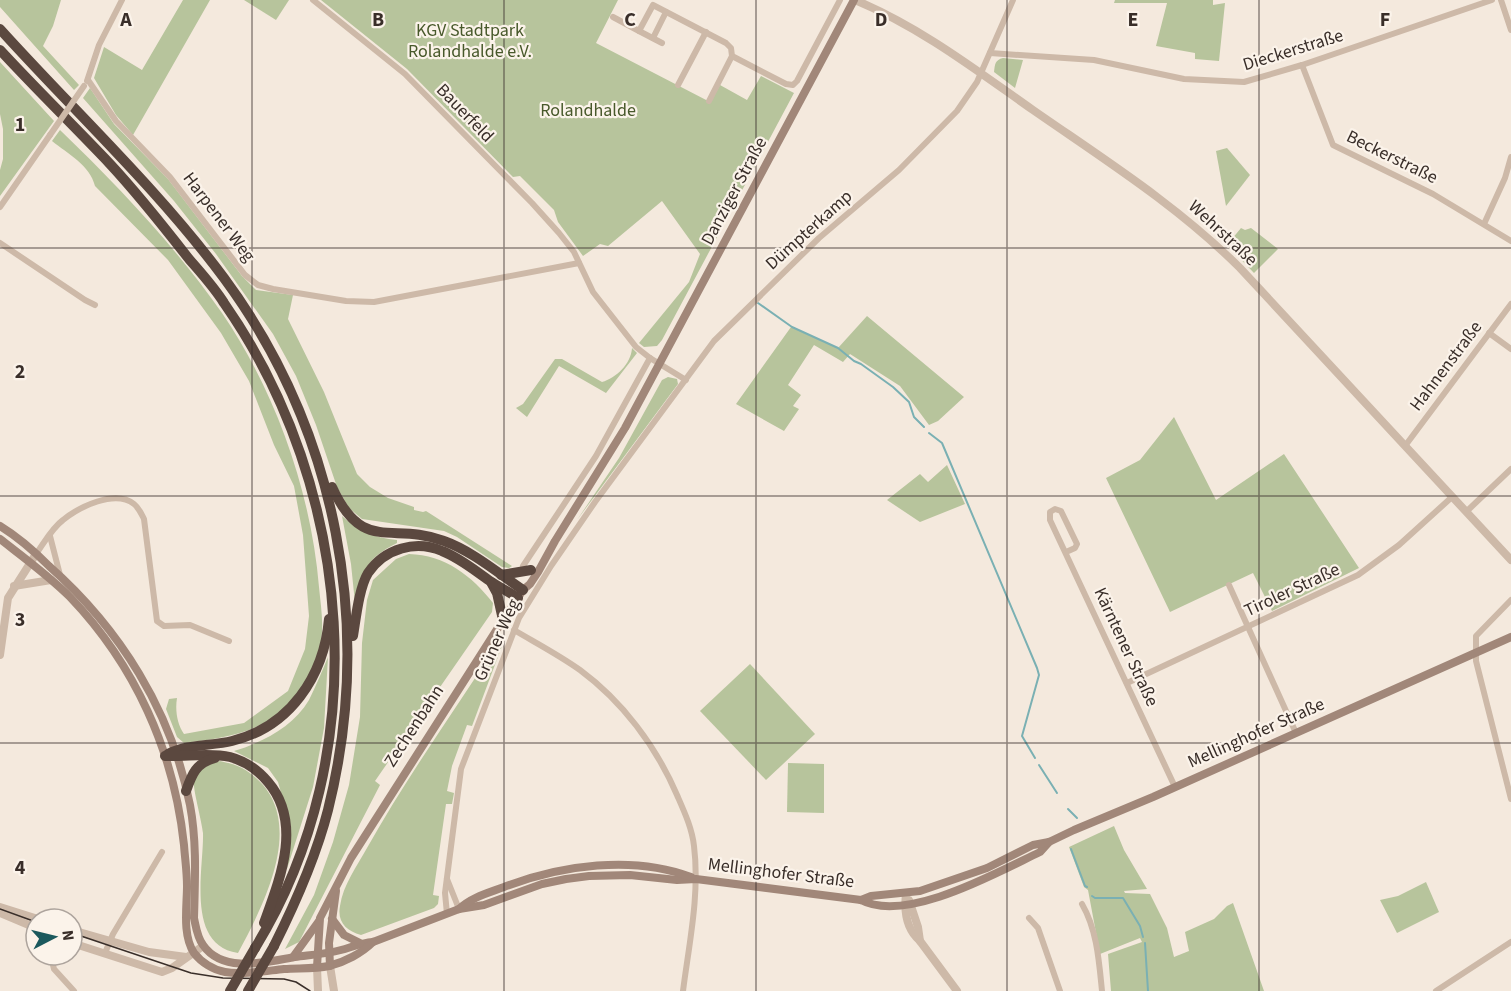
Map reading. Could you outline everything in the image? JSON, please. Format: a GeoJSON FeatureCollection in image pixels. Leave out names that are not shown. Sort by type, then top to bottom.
{"type":"FeatureCollection","features":[{"type":"Feature","properties":{"kind":"highway"},"geometry":{"type":"LineString","coordinates":[[0,29],[169,210],[225,279],[253,320],[279,365],[339,504],[347,515],[361,526],[373,531],[426,536],[455,545],[520,594]]}},
{"type":"Feature","properties":{"kind":"highway"},"geometry":{"type":"LineString","coordinates":[[0,50],[111,165],[224,302],[252,346],[280,400],[314,494],[332,586],[335,668],[333,705],[323,772],[315,806],[293,874],[274,918],[230,991]]}},
{"type":"Feature","properties":{"kind":"highway"},"geometry":{"type":"LineString","coordinates":[[316,453],[332,506],[341,554],[348,620],[349,660]]}},
{"type":"Feature","properties":{"kind":"highway"},"geometry":{"type":"LineString","coordinates":[[248,991],[274,946],[297,898],[327,812],[343,732],[349,660],[359,601],[367,574],[390,552],[404,547],[423,546],[441,550],[496,578],[527,568]]}},
{"type":"Feature","properties":{"kind":"highway"},"geometry":{"type":"LineString","coordinates":[[496,578],[503,620]]}},
{"type":"Feature","properties":{"kind":"highway"},"geometry":{"type":"LineString","coordinates":[[172,754],[253,735],[273,724],[293,707],[315,674],[323,653],[328,631],[332,586]]}},
{"type":"Feature","properties":{"kind":"highway"},"geometry":{"type":"LineString","coordinates":[[172,754],[224,756],[248,764],[262,776],[278,798],[287,825],[286,852],[277,889],[255,948]]}},
{"type":"Feature","properties":{"kind":"highway"},"geometry":{"type":"LineString","coordinates":[[186,791],[192,773],[198,766],[206,760],[224,756]]}},
{"type":"Feature","properties":{"kind":"main road","name":"Danziger Straße"},"geometry":{"type":"LineString","coordinates":[[642,397],[855,0]]}},
{"type":"Feature","properties":{"kind":"main road","name":"Zechenbahn"},"geometry":{"type":"LineString","coordinates":[[317,967],[320,918],[351,858],[520,594],[538,572],[614,448],[642,397]]}},
{"type":"Feature","properties":{"kind":"main road"},"geometry":{"type":"LineString","coordinates":[[0,526],[60,575],[104,621],[140,673],[161,712],[172,754],[186,791],[194,838],[194,918],[203,946]]}},
{"type":"Feature","properties":{"kind":"main road"},"geometry":{"type":"LineString","coordinates":[[0,539],[51,580],[86,615],[135,684],[172,754],[186,863],[186,919],[190,955]]}},
{"type":"Feature","properties":{"kind":"main road","name":"Zechenbahn"},"geometry":{"type":"LineString","coordinates":[[520,594],[527,568],[555,541]]}},
{"type":"Feature","properties":{"kind":"main road","name":"Mellinghofer Straße"},"geometry":{"type":"LineString","coordinates":[[203,946],[222,960],[233,963],[274,961],[329,952],[360,943],[373,942],[459,909],[471,899],[522,880],[571,868],[623,865],[678,872],[696,879],[861,900],[869,904],[908,905],[944,895],[991,876],[1040,852],[1049,843],[1074,830],[1511,637]]}},
{"type":"Feature","properties":{"kind":"main road","name":"Mellinghofer Straße"},"geometry":{"type":"LineString","coordinates":[[861,900],[871,896],[906,894],[957,880],[1033,845],[1049,843]]}},
{"type":"Feature","properties":{"kind":"main road","name":"Zechenbahn"},"geometry":{"type":"LineString","coordinates":[[330,966],[332,919],[338,884]]}},
{"type":"Feature","properties":{"kind":"main road"},"geometry":{"type":"LineString","coordinates":[[293,957],[320,918]]}},
{"type":"Feature","properties":{"kind":"main road"},"geometry":{"type":"LineString","coordinates":[[332,919],[344,935],[360,943]]}},
{"type":"Feature","properties":{"kind":"main road","name":"Mellinghofer Straße"},"geometry":{"type":"LineString","coordinates":[[190,955],[224,972],[234,973],[330,966],[366,949],[373,942]]}},
{"type":"Feature","properties":{"kind":"street"},"geometry":{"type":"LineString","coordinates":[[0,207],[88,80],[99,45],[122,0]]}},
{"type":"Feature","properties":{"kind":"street","name":"Bauerfeld"},"geometry":{"type":"LineString","coordinates":[[313,0],[388,58],[424,92],[547,218],[574,252],[593,292],[636,347],[686,380]]}},
{"type":"Feature","properties":{"kind":"street"},"geometry":{"type":"LineString","coordinates":[[732,56],[786,84],[793,85],[798,81],[840,0]]}},
{"type":"Feature","properties":{"kind":"street","name":"Wehrstraße"},"geometry":{"type":"LineString","coordinates":[[855,0],[945,48],[1152,192],[1196,227],[1247,275],[1511,560]]}},
{"type":"Feature","properties":{"kind":"street","name":"Dümpterkamp"},"geometry":{"type":"LineString","coordinates":[[662,413],[721,334],[819,238],[867,198],[958,110],[972,91],[981,73],[1013,0]]}},
{"type":"Feature","properties":{"kind":"street","name":"Dieckerstraße"},"geometry":{"type":"LineString","coordinates":[[990,53],[1094,60],[1172,77],[1222,82],[1252,81],[1492,0]]}},
{"type":"Feature","properties":{"kind":"street"},"geometry":{"type":"LineString","coordinates":[[1501,0],[1511,30]]}},
{"type":"Feature","properties":{"kind":"street"},"geometry":{"type":"LineString","coordinates":[[639,31],[653,4],[726,43],[731,48],[732,56],[709,101]]}},
{"type":"Feature","properties":{"kind":"street"},"geometry":{"type":"LineString","coordinates":[[653,38],[666,12]]}},
{"type":"Feature","properties":{"kind":"street"},"geometry":{"type":"LineString","coordinates":[[613,17],[662,43]]}},
{"type":"Feature","properties":{"kind":"street"},"geometry":{"type":"LineString","coordinates":[[678,85],[706,32]]}},
{"type":"Feature","properties":{"kind":"street","name":"Beckerstraße"},"geometry":{"type":"LineString","coordinates":[[1302,65],[1333,144],[1433,194],[1511,241]]}},
{"type":"Feature","properties":{"kind":"street","name":"Harpener Weg"},"geometry":{"type":"LineString","coordinates":[[88,80],[116,120],[170,177],[245,275],[258,285],[346,301],[374,302],[579,263]]}},
{"type":"Feature","properties":{"kind":"street"},"geometry":{"type":"LineString","coordinates":[[1484,224],[1505,178],[1511,157]]}},
{"type":"Feature","properties":{"kind":"street"},"geometry":{"type":"LineString","coordinates":[[0,243],[95,305]]}},
{"type":"Feature","properties":{"kind":"street","name":"Hahnenstraße"},"geometry":{"type":"LineString","coordinates":[[1405,446],[1511,304]]}},
{"type":"Feature","properties":{"kind":"street"},"geometry":{"type":"LineString","coordinates":[[1489,333],[1511,349]]}},
{"type":"Feature","properties":{"kind":"street","name":"Zechenbahn"},"geometry":{"type":"LineString","coordinates":[[527,568],[596,456],[650,358]]}},
{"type":"Feature","properties":{"kind":"street","name":"Grüner Weg"},"geometry":{"type":"LineString","coordinates":[[447,914],[444,898],[461,769],[519,618],[595,502],[662,413]]}},
{"type":"Feature","properties":{"kind":"street"},"geometry":{"type":"LineString","coordinates":[[1466,512],[1511,469]]}},
{"type":"Feature","properties":{"kind":"street","name":"Tiroler Straße"},"geometry":{"type":"LineString","coordinates":[[1127,683],[1366,570],[1399,545],[1452,497]]}},
{"type":"Feature","properties":{"kind":"street"},"geometry":{"type":"LineString","coordinates":[[0,655],[8,598],[36,554],[61,522],[78,510],[118,498],[134,504],[144,519],[157,621],[164,626],[190,625],[229,641]]}},
{"type":"Feature","properties":{"kind":"street","name":"Kärntener Straße"},"geometry":{"type":"LineString","coordinates":[[1065,552],[1075,548],[1077,544],[1061,511],[1056,509],[1051,511],[1050,520],[1175,787]]}},
{"type":"Feature","properties":{"kind":"street"},"geometry":{"type":"LineString","coordinates":[[50,536],[60,575]]}},
{"type":"Feature","properties":{"kind":"street"},"geometry":{"type":"LineString","coordinates":[[14,586],[51,580]]}},
{"type":"Feature","properties":{"kind":"street"},"geometry":{"type":"LineString","coordinates":[[1229,585],[1296,733]]}},
{"type":"Feature","properties":{"kind":"street"},"geometry":{"type":"LineString","coordinates":[[1511,600],[1477,634],[1476,652],[1476,662],[1508,776],[1511,799]]}},
{"type":"Feature","properties":{"kind":"street"},"geometry":{"type":"LineString","coordinates":[[514,630],[580,670],[612,698],[634,721],[662,765],[693,837],[695,895],[683,991]]}},
{"type":"Feature","properties":{"kind":"street"},"geometry":{"type":"LineString","coordinates":[[105,953],[109,941],[162,852]]}},
{"type":"Feature","properties":{"kind":"street","name":"Grüner Weg"},"geometry":{"type":"LineString","coordinates":[[447,878],[459,909]]}},
{"type":"Feature","properties":{"kind":"street"},"geometry":{"type":"LineString","coordinates":[[906,894],[907,919],[913,934],[957,991]]}},
{"type":"Feature","properties":{"kind":"street"},"geometry":{"type":"LineString","coordinates":[[1082,904],[1091,919],[1102,991]]}},
{"type":"Feature","properties":{"kind":"street"},"geometry":{"type":"LineString","coordinates":[[0,907],[24,915]]}},
{"type":"Feature","properties":{"kind":"street"},"geometry":{"type":"LineString","coordinates":[[0,913],[24,922]]}},
{"type":"Feature","properties":{"kind":"street"},"geometry":{"type":"LineString","coordinates":[[1029,918],[1038,928],[1060,991]]}},
{"type":"Feature","properties":{"kind":"street"},"geometry":{"type":"LineString","coordinates":[[84,934],[168,956],[190,955]]}},
{"type":"Feature","properties":{"kind":"street"},"geometry":{"type":"LineString","coordinates":[[1436,991],[1511,942]]}},
{"type":"Feature","properties":{"kind":"street"},"geometry":{"type":"LineString","coordinates":[[84,947],[162,972],[172,968],[203,946]]}},
{"type":"Feature","properties":{"kind":"street"},"geometry":{"type":"LineString","coordinates":[[168,956],[172,968]]}},
{"type":"Feature","properties":{"kind":"street"},"geometry":{"type":"LineString","coordinates":[[330,966],[334,991]]}},
{"type":"Feature","properties":{"kind":"street"},"geometry":{"type":"LineString","coordinates":[[54,967],[74,991]]}},
{"type":"Feature","properties":{"kind":"street"},"geometry":{"type":"LineString","coordinates":[[317,967],[318,991]]}},
{"type":"Feature","properties":{"kind":"green space"},"geometry":{"type":"Polygon","coordinates":[[[0,0],[61,0],[53,26],[43,46],[79,85],[74,90],[0,7],[0,0]]]}},
{"type":"Feature","properties":{"kind":"green space"},"geometry":{"type":"Polygon","coordinates":[[[183,0],[210,0],[133,135],[116,115],[94,78],[104,47],[142,70],[183,0]]]}},
{"type":"Feature","properties":{"kind":"green space"},"geometry":{"type":"Polygon","coordinates":[[[244,0],[289,0],[276,20],[244,0]]]}},
{"type":"Feature","properties":{"kind":"green space","name":"Rolandhalde"},"geometry":{"type":"Polygon","coordinates":[[[321,0],[618,0],[596,43],[710,102],[720,85],[747,100],[761,76],[794,93],[657,346],[644,347],[639,343],[689,282],[700,254],[662,201],[608,246],[600,244],[583,256],[558,222],[554,210],[520,176],[513,177],[407,69],[321,0]]]}},
{"type":"Feature","properties":{"kind":"green space"},"geometry":{"type":"Polygon","coordinates":[[[1115,0],[1213,0],[1213,5],[1225,3],[1219,61],[1195,59],[1195,53],[1156,46],[1167,3],[1114,3],[1115,0]]]}},
{"type":"Feature","properties":{"kind":"green space"},"geometry":{"type":"Polygon","coordinates":[[[1003,58],[1023,60],[1015,88],[994,72],[996,63],[1003,58]]]}},
{"type":"Feature","properties":{"kind":"green space"},"geometry":{"type":"Polygon","coordinates":[[[0,62],[54,121],[0,196],[3,129],[0,114],[0,62]]]}},
{"type":"Feature","properties":{"kind":"green space"},"geometry":{"type":"Polygon","coordinates":[[[90,88],[114,124],[168,179],[242,276],[256,290],[293,295],[288,319],[324,392],[357,474],[370,487],[388,498],[414,507],[414,510],[426,511],[512,566],[502,567],[444,531],[362,519],[349,508],[337,487],[296,376],[273,334],[216,254],[174,201],[83,98],[90,88]]]}},
{"type":"Feature","properties":{"kind":"green space"},"geometry":{"type":"Polygon","coordinates":[[[60,130],[145,217],[222,313],[259,376],[288,444],[299,479],[315,551],[322,619],[321,642],[311,672],[293,700],[277,715],[239,733],[184,743],[177,737],[166,709],[169,699],[177,698],[177,717],[184,734],[244,723],[288,691],[305,649],[309,616],[303,535],[294,486],[274,445],[249,381],[221,333],[168,260],[95,186],[83,166],[52,141],[60,130]]]}},
{"type":"Feature","properties":{"kind":"green space"},"geometry":{"type":"Polygon","coordinates":[[[1227,148],[1250,175],[1226,206],[1216,151],[1227,148]]]}},
{"type":"Feature","properties":{"kind":"green space"},"geometry":{"type":"Polygon","coordinates":[[[1241,228],[1245,230],[1251,228],[1278,249],[1254,273],[1227,245],[1241,228]]]}},
{"type":"Feature","properties":{"kind":"green space"},"geometry":{"type":"Polygon","coordinates":[[[867,316],[964,397],[938,421],[929,425],[900,386],[850,354],[843,362],[814,345],[788,385],[801,395],[793,406],[799,409],[784,431],[736,404],[791,327],[838,348],[867,316]]]}},
{"type":"Feature","properties":{"kind":"green space"},"geometry":{"type":"Polygon","coordinates":[[[632,348],[637,353],[606,393],[559,366],[527,417],[516,408],[523,404],[555,359],[562,359],[602,382],[622,370],[629,360],[632,348]]]}},
{"type":"Feature","properties":{"kind":"green space"},"geometry":{"type":"Polygon","coordinates":[[[668,377],[677,379],[678,384],[577,520],[619,458],[662,380],[668,377]]]}},
{"type":"Feature","properties":{"kind":"green space"},"geometry":{"type":"Polygon","coordinates":[[[1174,417],[1216,500],[1284,454],[1359,568],[1272,611],[1253,573],[1170,612],[1106,478],[1140,460],[1174,417]]]}},
{"type":"Feature","properties":{"kind":"green space"},"geometry":{"type":"Polygon","coordinates":[[[947,465],[965,504],[920,522],[887,500],[920,474],[928,482],[947,465]]]}},
{"type":"Feature","properties":{"kind":"green space"},"geometry":{"type":"Polygon","coordinates":[[[342,516],[367,533],[397,540],[397,543],[378,554],[367,567],[355,603],[351,564],[342,516]]]}},
{"type":"Feature","properties":{"kind":"green space"},"geometry":{"type":"Polygon","coordinates":[[[409,554],[434,558],[457,569],[485,593],[493,603],[492,612],[375,781],[380,785],[299,942],[285,949],[314,895],[333,842],[349,785],[360,717],[362,643],[367,600],[373,580],[396,559],[409,554]]]}},
{"type":"Feature","properties":{"kind":"green space"},"geometry":{"type":"Polygon","coordinates":[[[502,637],[505,638],[472,726],[467,725],[452,766],[447,791],[454,793],[452,804],[446,804],[433,895],[439,896],[438,904],[434,908],[361,935],[351,931],[341,921],[339,912],[344,891],[351,876],[399,794],[502,637]]]}},
{"type":"Feature","properties":{"kind":"green space"},"geometry":{"type":"Polygon","coordinates":[[[328,657],[324,728],[313,787],[287,869],[291,828],[278,782],[268,768],[234,751],[266,738],[295,718],[309,700],[328,657]]]}},
{"type":"Feature","properties":{"kind":"green space"},"geometry":{"type":"Polygon","coordinates":[[[750,664],[815,734],[766,780],[700,711],[750,664]]]}},
{"type":"Feature","properties":{"kind":"green space"},"geometry":{"type":"Polygon","coordinates":[[[220,761],[242,768],[263,786],[275,807],[280,830],[278,856],[271,882],[238,953],[221,947],[210,936],[201,904],[203,833],[194,783],[203,768],[220,761]]]}},
{"type":"Feature","properties":{"kind":"green space"},"geometry":{"type":"Polygon","coordinates":[[[788,763],[824,764],[824,813],[787,812],[788,763]]]}},
{"type":"Feature","properties":{"kind":"green space"},"geometry":{"type":"Polygon","coordinates":[[[1114,826],[1124,850],[1147,889],[1124,891],[1125,893],[1150,894],[1167,928],[1174,957],[1189,951],[1185,932],[1214,919],[1233,903],[1264,991],[1111,991],[1108,954],[1142,942],[1140,938],[1100,954],[1088,890],[1084,887],[1069,847],[1114,826]]]}},
{"type":"Feature","properties":{"kind":"green space"},"geometry":{"type":"Polygon","coordinates":[[[1426,882],[1439,912],[1397,933],[1380,900],[1398,896],[1426,882]]]}},
{"type":"Feature","properties":{"kind":"waterway"},"geometry":{"type":"LineString","coordinates":[[758,303],[792,327],[838,348],[893,387],[909,402],[914,417],[924,427]]}},
{"type":"Feature","properties":{"kind":"waterway"},"geometry":{"type":"LineString","coordinates":[[929,433],[942,443],[1037,668],[1039,675],[1022,736],[1035,758]]}},
{"type":"Feature","properties":{"kind":"waterway"},"geometry":{"type":"LineString","coordinates":[[1039,765],[1057,793]]}},
{"type":"Feature","properties":{"kind":"waterway"},"geometry":{"type":"LineString","coordinates":[[1068,809],[1077,818]]}},
{"type":"Feature","properties":{"kind":"waterway"},"geometry":{"type":"LineString","coordinates":[[1071,849],[1087,887]]}},
{"type":"Feature","properties":{"kind":"waterway"},"geometry":{"type":"LineString","coordinates":[[1092,896],[1095,898],[1123,898],[1140,926],[1143,937]]}},
{"type":"Feature","properties":{"kind":"waterway"},"geometry":{"type":"LineString","coordinates":[[1145,943],[1148,991]]}},
{"type":"Feature","properties":{"kind":"tram line"},"geometry":{"type":"LineString","coordinates":[[0,909],[24,918]]}},
{"type":"Feature","properties":{"kind":"tram line"},"geometry":{"type":"LineString","coordinates":[[84,937],[191,973],[223,978],[284,979],[296,982],[310,991]]}},
{"type":"Feature","properties":{"kind":"park label","name":"KGV Stadtpark Rolandhalde e.V."},"geometry":{"type":"Point","coordinates":[470,40]}}]}
